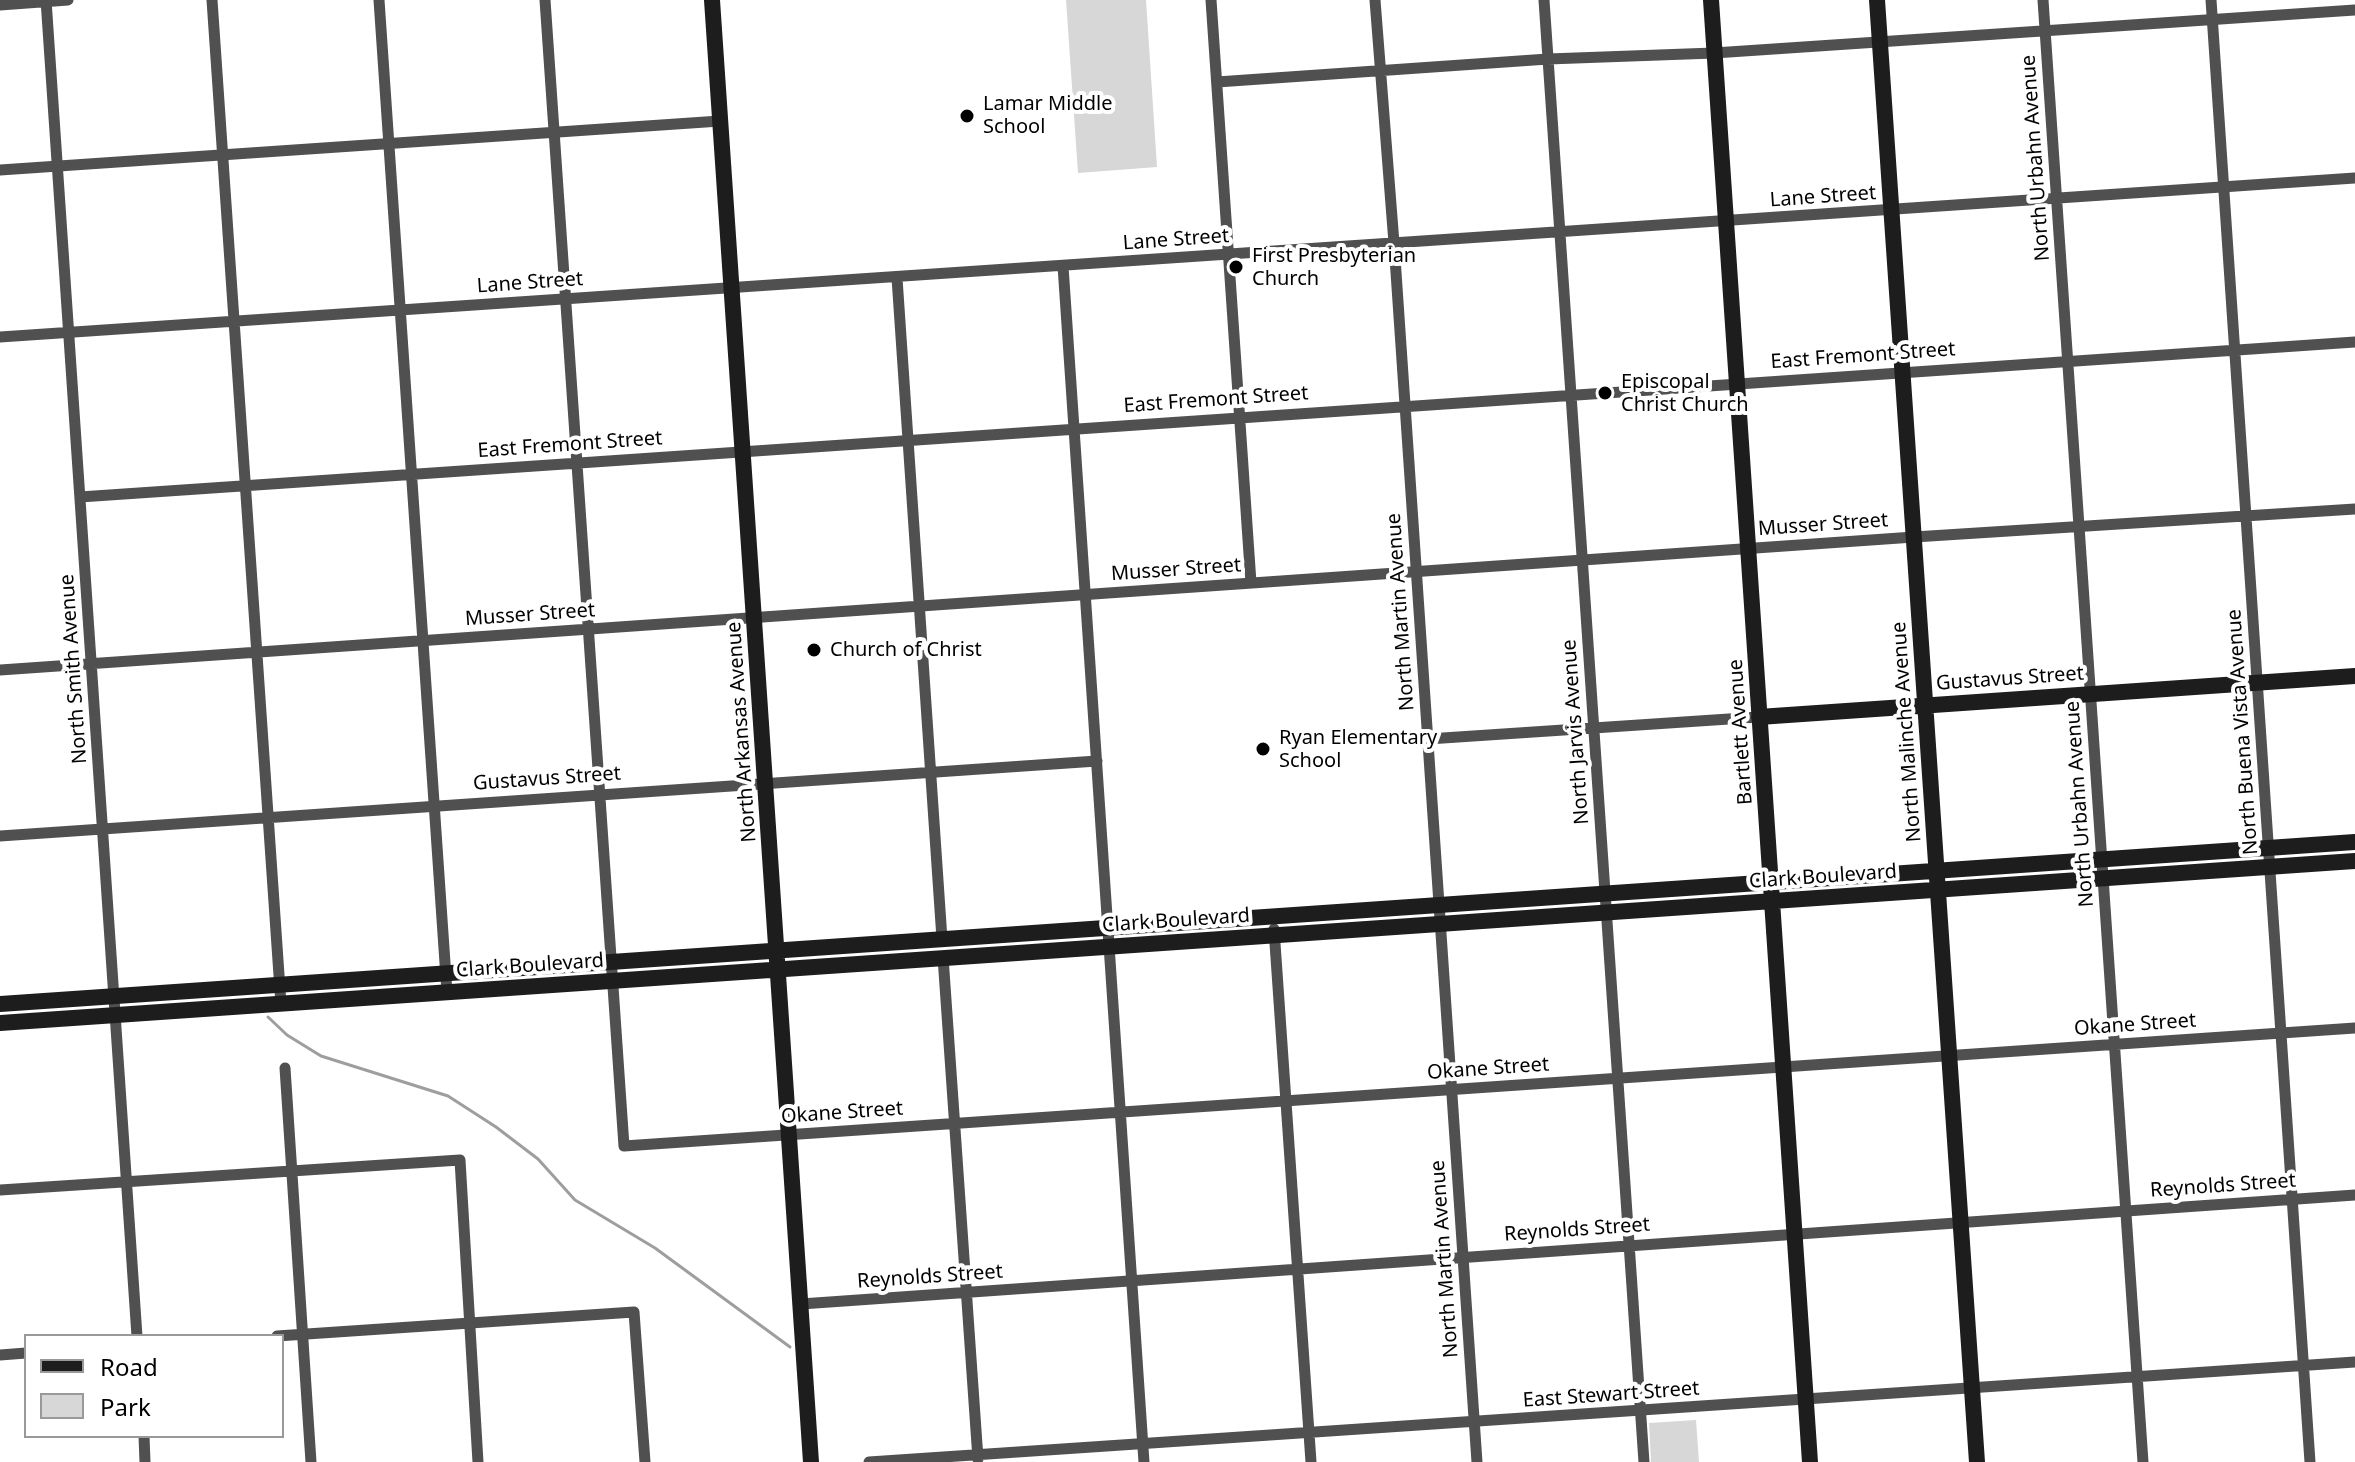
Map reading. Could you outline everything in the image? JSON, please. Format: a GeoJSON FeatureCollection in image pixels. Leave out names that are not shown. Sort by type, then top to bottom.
{"type":"FeatureCollection","features":[{"type":"Feature","properties":{"kind":"main road","name":"North Arkansas Avenue"},"geometry":{"type":"LineString","coordinates":[[712,0],[811,1462]]}},
{"type":"Feature","properties":{"kind":"main road","name":"Bartlett Avenue"},"geometry":{"type":"LineString","coordinates":[[1711,0],[1810,1462]]}},
{"type":"Feature","properties":{"kind":"main road","name":"North Malinche Avenue"},"geometry":{"type":"LineString","coordinates":[[1877,0],[1977,1462]]}},
{"type":"Feature","properties":{"kind":"main road","name":"Gustavus Street"},"geometry":{"type":"LineString","coordinates":[[1759,717],[2355,676]]}},
{"type":"Feature","properties":{"kind":"main road","name":"Clark Boulevard"},"geometry":{"type":"LineString","coordinates":[[0,1004],[2355,842]]}},
{"type":"Feature","properties":{"kind":"main road","name":"Clark Boulevard"},"geometry":{"type":"LineString","coordinates":[[0,1023],[2355,861]]}},
{"type":"Feature","properties":{"kind":"street"},"geometry":{"type":"LineString","coordinates":[[0,5],[68,0]]}},
{"type":"Feature","properties":{"kind":"street"},"geometry":{"type":"LineString","coordinates":[[212,0],[281,1004]]}},
{"type":"Feature","properties":{"kind":"street"},"geometry":{"type":"LineString","coordinates":[[379,0],[447,992]]}},
{"type":"Feature","properties":{"kind":"street"},"geometry":{"type":"LineString","coordinates":[[545,0],[612,980]]}},
{"type":"Feature","properties":{"kind":"street"},"geometry":{"type":"LineString","coordinates":[[1211,0],[1251,583]]}},
{"type":"Feature","properties":{"kind":"street","name":"North Martin Avenue"},"geometry":{"type":"LineString","coordinates":[[1375,0],[1477,1462]]}},
{"type":"Feature","properties":{"kind":"street","name":"North Jarvis Avenue"},"geometry":{"type":"LineString","coordinates":[[1544,0],[1644,1462]]}},
{"type":"Feature","properties":{"kind":"street","name":"North Urbahn Avenue"},"geometry":{"type":"LineString","coordinates":[[2043,0],[2143,1462]]}},
{"type":"Feature","properties":{"kind":"street","name":"North Buena Vista Avenue"},"geometry":{"type":"LineString","coordinates":[[2211,0],[2310,1462]]}},
{"type":"Feature","properties":{"kind":"street","name":"North Smith Avenue"},"geometry":{"type":"LineString","coordinates":[[46,1],[137,1334]]}},
{"type":"Feature","properties":{"kind":"street"},"geometry":{"type":"LineString","coordinates":[[1217,82],[1548,59],[1714,53],[2355,10]]}},
{"type":"Feature","properties":{"kind":"street"},"geometry":{"type":"LineString","coordinates":[[0,170],[720,121]]}},
{"type":"Feature","properties":{"kind":"street","name":"Lane Street"},"geometry":{"type":"LineString","coordinates":[[0,337],[2355,178]]}},
{"type":"Feature","properties":{"kind":"street"},"geometry":{"type":"LineString","coordinates":[[1063,266],[1144,1462]]}},
{"type":"Feature","properties":{"kind":"street"},"geometry":{"type":"LineString","coordinates":[[897,278],[942,939]]}},
{"type":"Feature","properties":{"kind":"street","name":"East Fremont Street"},"geometry":{"type":"LineString","coordinates":[[80,497],[2355,342]]}},
{"type":"Feature","properties":{"kind":"street","name":"Musser Street"},"geometry":{"type":"LineString","coordinates":[[0,670],[1748,548],[2355,509]]}},
{"type":"Feature","properties":{"kind":"street","name":"Gustavus Street"},"geometry":{"type":"LineString","coordinates":[[1428,739],[1759,717]]}},
{"type":"Feature","properties":{"kind":"street","name":"Gustavus Street"},"geometry":{"type":"LineString","coordinates":[[0,836],[1097,761]]}},
{"type":"Feature","properties":{"kind":"street"},"geometry":{"type":"LineString","coordinates":[[1273,916],[1311,1462]]}},
{"type":"Feature","properties":{"kind":"street"},"geometry":{"type":"LineString","coordinates":[[943,957],[978,1459]]}},
{"type":"Feature","properties":{"kind":"street","name":"Okane Street"},"geometry":{"type":"LineString","coordinates":[[612,980],[624,1146],[2355,1028]]}},
{"type":"Feature","properties":{"kind":"street"},"geometry":{"type":"LineString","coordinates":[[285,1068],[311,1462]]}},
{"type":"Feature","properties":{"kind":"street"},"geometry":{"type":"LineString","coordinates":[[0,1190],[460,1160],[478,1462]]}},
{"type":"Feature","properties":{"kind":"street","name":"Reynolds Street"},"geometry":{"type":"LineString","coordinates":[[801,1304],[2355,1195]]}},
{"type":"Feature","properties":{"kind":"street"},"geometry":{"type":"LineString","coordinates":[[284,1335],[634,1312],[645,1462]]}},
{"type":"Feature","properties":{"kind":"street"},"geometry":{"type":"LineString","coordinates":[[0,1355],[24,1353]]}},
{"type":"Feature","properties":{"kind":"street","name":"East Stewart Street"},"geometry":{"type":"LineString","coordinates":[[869,1462],[978,1459],[1143,1444],[2355,1362]]}},
{"type":"Feature","properties":{"kind":"street"},"geometry":{"type":"LineString","coordinates":[[144,1438],[145,1462]]}},
{"type":"Feature","properties":{"kind":"green space"},"geometry":{"type":"Polygon","coordinates":[[[1066,0],[1146,0],[1157,167],[1078,173],[1066,0]]]}},
{"type":"Feature","properties":{"kind":"green space"},"geometry":{"type":"Polygon","coordinates":[[[1696,1420],[1699,1462],[1651,1462],[1649,1423],[1696,1420]]]}},
{"type":"Feature","properties":{"kind":"waterway"},"geometry":{"type":"LineString","coordinates":[[268,1017],[287,1035],[321,1056],[448,1096],[538,1159],[575,1200],[655,1248],[790,1347]]}},
{"type":"Feature","properties":{"kind":"place","name":"Lamar Middle School"},"geometry":{"type":"Point","coordinates":[967,116]}},
{"type":"Feature","properties":{"kind":"place","name":"First Presbyterian Church"},"geometry":{"type":"Point","coordinates":[1236,267]}},
{"type":"Feature","properties":{"kind":"place","name":"Episcopal Christ Church"},"geometry":{"type":"Point","coordinates":[1605,393]}},
{"type":"Feature","properties":{"kind":"place","name":"Church of Christ"},"geometry":{"type":"Point","coordinates":[814,650]}},
{"type":"Feature","properties":{"kind":"place","name":"Ryan Elementary School"},"geometry":{"type":"Point","coordinates":[1263,749]}}]}
